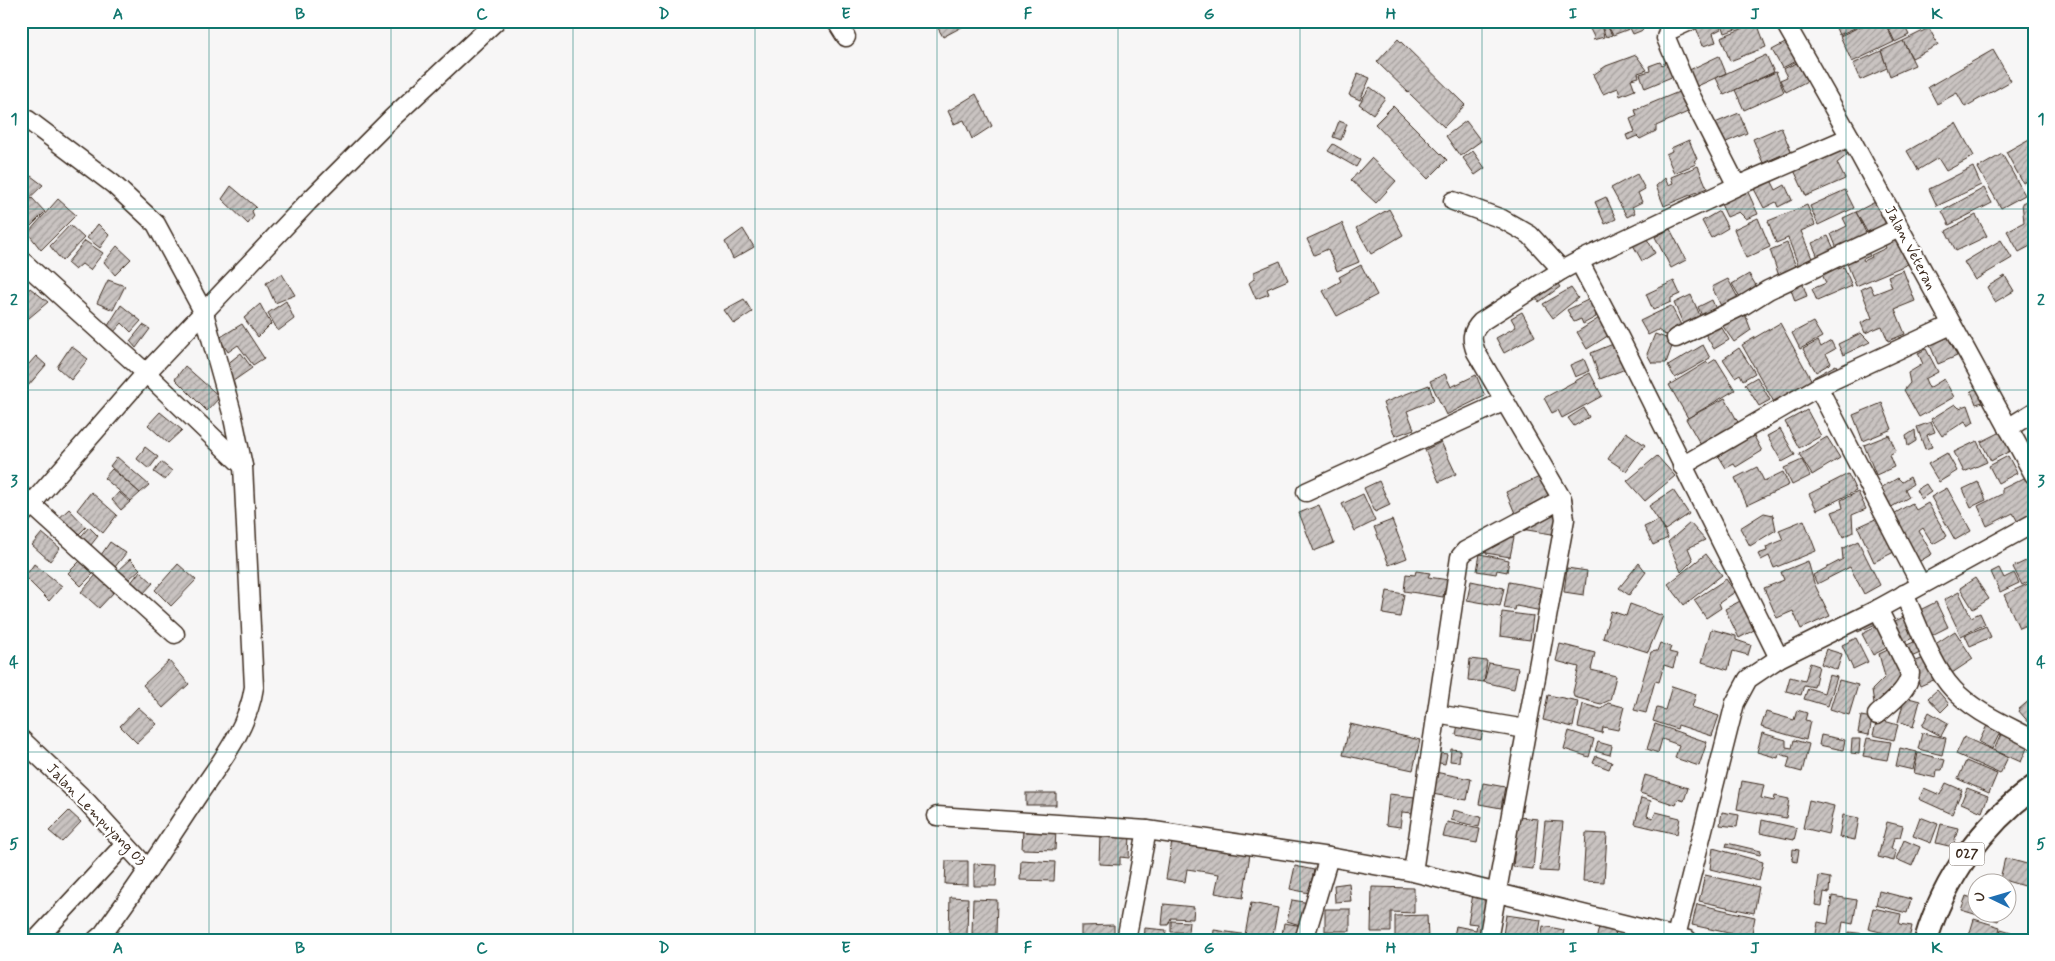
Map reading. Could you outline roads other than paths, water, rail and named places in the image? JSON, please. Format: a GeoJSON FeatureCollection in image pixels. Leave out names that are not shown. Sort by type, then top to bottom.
{"type":"FeatureCollection","features":[{"type":"Feature","properties":{"kind":"main road","name":"027"},"geometry":{"type":"LineString","coordinates":[[1926,940],[1941,898],[1964,859],[1993,822],[2034,786]]}},
{"type":"Feature","properties":{"kind":"street"},"geometry":{"type":"LineString","coordinates":[[175,634],[25,505],[146,373],[308,202],[392,118],[496,21]]}},
{"type":"Feature","properties":{"kind":"street"},"geometry":{"type":"LineString","coordinates":[[836,21],[846,37]]}},
{"type":"Feature","properties":{"kind":"street"},"geometry":{"type":"LineString","coordinates":[[1690,21],[1668,32],[1666,38],[1688,90],[1736,186]]}},
{"type":"Feature","properties":{"kind":"street","name":"Jalan Veteran"},"geometry":{"type":"LineString","coordinates":[[1784,21],[1850,136],[2034,475]]}},
{"type":"Feature","properties":{"kind":"street"},"geometry":{"type":"LineString","coordinates":[[21,117],[28,120],[113,184],[156,224],[204,313],[232,413],[243,466],[254,687],[252,703],[231,747],[149,870],[96,940]]}},
{"type":"Feature","properties":{"kind":"street"},"geometry":{"type":"LineString","coordinates":[[1488,940],[1565,519],[1562,499],[1476,352],[1471,336],[1474,329],[1480,322],[1579,261],[1736,186],[1850,136]]}},
{"type":"Feature","properties":{"kind":"street"},"geometry":{"type":"LineString","coordinates":[[1453,202],[1502,219],[1530,235],[1562,270]]}},
{"type":"Feature","properties":{"kind":"street"},"geometry":{"type":"LineString","coordinates":[[1676,338],[1768,290],[1899,228]]}},
{"type":"Feature","properties":{"kind":"street"},"geometry":{"type":"LineString","coordinates":[[21,260],[146,373],[243,466]]}},
{"type":"Feature","properties":{"kind":"street"},"geometry":{"type":"LineString","coordinates":[[1579,261],[1620,339],[1779,658]]}},
{"type":"Feature","properties":{"kind":"street"},"geometry":{"type":"LineString","coordinates":[[1682,466],[1818,387],[1951,325]]}},
{"type":"Feature","properties":{"kind":"street"},"geometry":{"type":"LineString","coordinates":[[1818,387],[1921,585]]}},
{"type":"Feature","properties":{"kind":"street"},"geometry":{"type":"LineString","coordinates":[[1306,492],[1505,401]]}},
{"type":"Feature","properties":{"kind":"street"},"geometry":{"type":"LineString","coordinates":[[2008,428],[2034,412]]}},
{"type":"Feature","properties":{"kind":"street"},"geometry":{"type":"LineString","coordinates":[[1413,872],[1460,557],[1465,551],[1562,499]]}},
{"type":"Feature","properties":{"kind":"street"},"geometry":{"type":"LineString","coordinates":[[937,816],[1147,830],[1329,858],[1413,872],[1679,939],[1735,703],[1748,679],[1779,658],[1878,609],[2034,523]]}},
{"type":"Feature","properties":{"kind":"street"},"geometry":{"type":"LineString","coordinates":[[1904,594],[1938,668],[1952,689],[1967,702],[2034,740]]}},
{"type":"Feature","properties":{"kind":"street"},"geometry":{"type":"LineString","coordinates":[[1877,715],[1905,688],[1909,682],[1910,673],[1878,609]]}},
{"type":"Feature","properties":{"kind":"street"},"geometry":{"type":"LineString","coordinates":[[1436,714],[1526,729]]}},
{"type":"Feature","properties":{"kind":"street","name":"Jalan Lempuyang 03"},"geometry":{"type":"LineString","coordinates":[[21,739],[87,802],[149,870]]}},
{"type":"Feature","properties":{"kind":"street"},"geometry":{"type":"LineString","coordinates":[[1126,940],[1147,830]]}},
{"type":"Feature","properties":{"kind":"street"},"geometry":{"type":"LineString","coordinates":[[36,940],[125,844]]}},
{"type":"Feature","properties":{"kind":"street"},"geometry":{"type":"LineString","coordinates":[[1304,940],[1329,858]]}}]}
